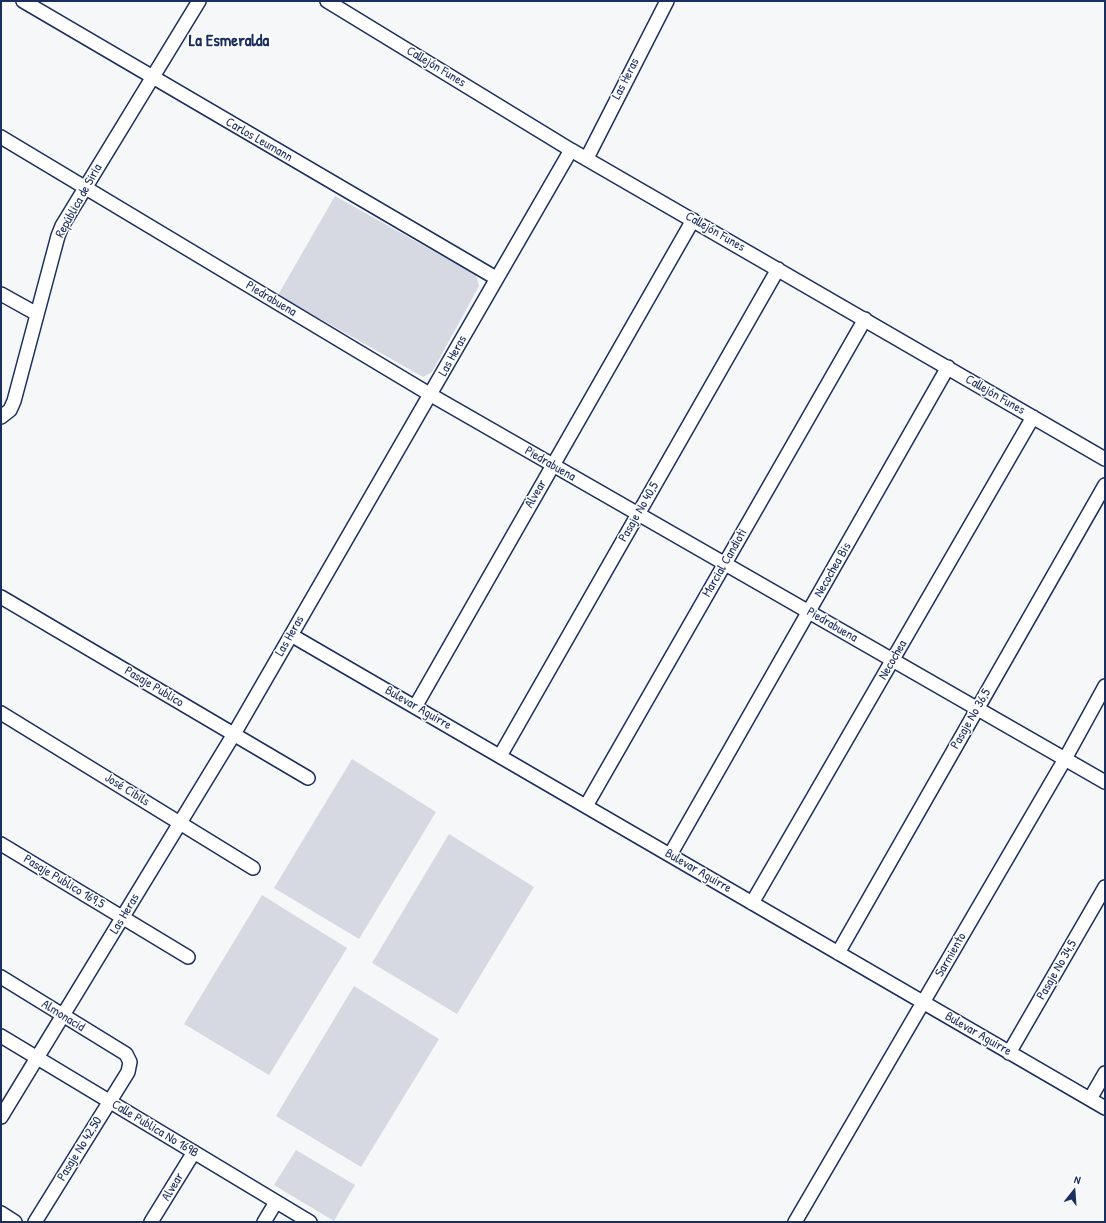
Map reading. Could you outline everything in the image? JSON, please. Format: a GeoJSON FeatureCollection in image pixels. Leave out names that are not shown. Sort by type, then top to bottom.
{"type":"FeatureCollection","features":[{"type":"Feature","properties":{"kind":"street","name":"Carlos Leumann"},"geometry":{"type":"LineString","coordinates":[[23,1],[496,278]]}},
{"type":"Feature","properties":{"kind":"street","name":"República de Siria"},"geometry":{"type":"LineString","coordinates":[[1,417],[10,410],[14,401],[58,236],[62,226],[199,1]]}},
{"type":"Feature","properties":{"kind":"street","name":"Callejón Funes"},"geometry":{"type":"LineString","coordinates":[[327,1],[571,150],[1105,459]]}},
{"type":"Feature","properties":{"kind":"street","name":"Las Heras"},"geometry":{"type":"LineString","coordinates":[[587,158],[666,1]]}},
{"type":"Feature","properties":{"kind":"street","name":"Piedrabuena"},"geometry":{"type":"LineString","coordinates":[[1,137],[431,395],[1105,782]]}},
{"type":"Feature","properties":{"kind":"street","name":"Las Heras"},"geometry":{"type":"LineString","coordinates":[[1,1117],[64,1016],[234,734],[571,150]]}},
{"type":"Feature","properties":{"kind":"street","name":"Alvear"},"geometry":{"type":"LineString","coordinates":[[415,707],[693,220]]}},
{"type":"Feature","properties":{"kind":"street","name":"Pasaje No 40,5"},"geometry":{"type":"LineString","coordinates":[[500,756],[778,269]]}},
{"type":"Feature","properties":{"kind":"street"},"geometry":{"type":"LineString","coordinates":[[1,294],[37,314]]}},
{"type":"Feature","properties":{"kind":"street","name":"Marcial Candioti"},"geometry":{"type":"LineString","coordinates":[[586,806],[865,319]]}},
{"type":"Feature","properties":{"kind":"street","name":"Necochea Bis"},"geometry":{"type":"LineString","coordinates":[[670,855],[948,367]]}},
{"type":"Feature","properties":{"kind":"street","name":"Necochea"},"geometry":{"type":"LineString","coordinates":[[752,903],[1033,417]]}},
{"type":"Feature","properties":{"kind":"street","name":"Pasaje No 36,5"},"geometry":{"type":"LineString","coordinates":[[838,953],[1105,486]]}},
{"type":"Feature","properties":{"kind":"street","name":"Pasaje Publico"},"geometry":{"type":"LineString","coordinates":[[1,597],[308,778]]}},
{"type":"Feature","properties":{"kind":"street","name":"Bulevar Aguirre"},"geometry":{"type":"LineString","coordinates":[[291,635],[1105,1108]]}},
{"type":"Feature","properties":{"kind":"street","name":"Sarmiento"},"geometry":{"type":"LineString","coordinates":[[796,1222],[1065,759],[1105,686]]}},
{"type":"Feature","properties":{"kind":"street","name":"José Cibils"},"geometry":{"type":"LineString","coordinates":[[1,713],[253,868]]}},
{"type":"Feature","properties":{"kind":"street","name":"Pasaje Publico 169,5"},"geometry":{"type":"LineString","coordinates":[[1,844],[188,957]]}},
{"type":"Feature","properties":{"kind":"street","name":"Pasaje No 34,5"},"geometry":{"type":"LineString","coordinates":[[1009,1053],[1105,888]]}},
{"type":"Feature","properties":{"kind":"street","name":"Almonacid"},"geometry":{"type":"LineString","coordinates":[[1,977],[126,1054]]}},
{"type":"Feature","properties":{"kind":"street","name":"Calle Publica No 169B"},"geometry":{"type":"LineString","coordinates":[[1,1036],[310,1222]]}},
{"type":"Feature","properties":{"kind":"street","name":"Pasaje No 42,50"},"geometry":{"type":"LineString","coordinates":[[35,1222],[128,1072],[130,1062],[126,1054]]}},
{"type":"Feature","properties":{"kind":"street"},"geometry":{"type":"LineString","coordinates":[[1090,1099],[1105,1073]]}},
{"type":"Feature","properties":{"kind":"street","name":"Alvear"},"geometry":{"type":"LineString","coordinates":[[151,1222],[194,1152]]}},
{"type":"Feature","properties":{"kind":"street"},"geometry":{"type":"LineString","coordinates":[[264,1222],[276,1202]]}},
{"type":"Feature","properties":{"kind":"street"},"geometry":{"type":"LineString","coordinates":[[1,1213],[15,1222]]}},
{"type":"Feature","properties":{"kind":"shaded area"},"geometry":{"type":"Polygon","coordinates":[[[335,196],[476,275],[479,286],[432,372],[423,377],[278,295],[335,196]]]}},
{"type":"Feature","properties":{"kind":"shaded area"},"geometry":{"type":"Polygon","coordinates":[[[352,759],[436,812],[359,939],[274,888],[352,759]]]}},
{"type":"Feature","properties":{"kind":"shaded area"},"geometry":{"type":"Polygon","coordinates":[[[449,834],[534,887],[457,1014],[372,963],[449,834]]]}},
{"type":"Feature","properties":{"kind":"shaded area"},"geometry":{"type":"Polygon","coordinates":[[[262,895],[347,948],[269,1075],[184,1024],[262,895]]]}},
{"type":"Feature","properties":{"kind":"shaded area"},"geometry":{"type":"Polygon","coordinates":[[[354,986],[439,1039],[361,1167],[276,1116],[354,986]]]}},
{"type":"Feature","properties":{"kind":"shaded area"},"geometry":{"type":"Polygon","coordinates":[[[296,1150],[355,1185],[334,1221],[274,1185],[296,1150]]]}},
{"type":"Feature","properties":{"kind":"district","name":"La Esmeralda"},"geometry":{"type":"Point","coordinates":[229,41]}}]}
